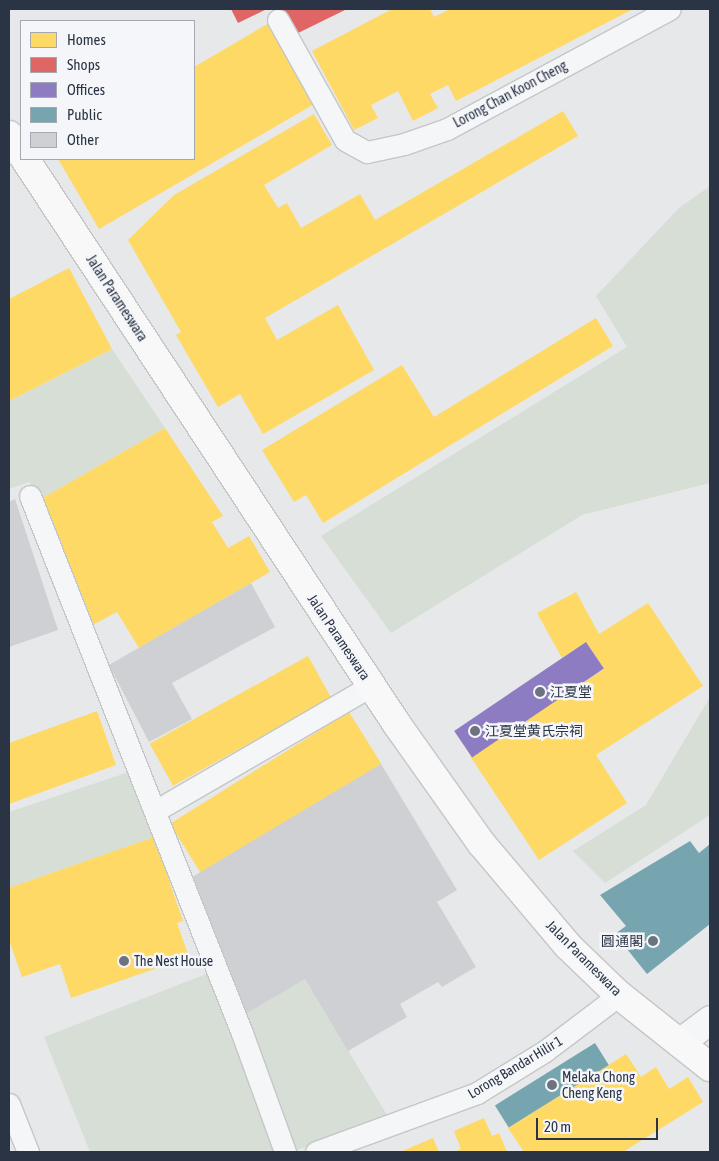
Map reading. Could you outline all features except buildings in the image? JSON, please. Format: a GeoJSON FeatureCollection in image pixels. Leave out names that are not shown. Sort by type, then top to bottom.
{"type":"FeatureCollection","features":[{"type":"Feature","properties":{"kind":"main road"},"geometry":{"type":"LineString","coordinates":[[9,135],[20,152]]}},
{"type":"Feature","properties":{"kind":"main road","name":"Jalan Parameswara"},"geometry":{"type":"LineString","coordinates":[[26,160],[371,686],[481,843],[568,946],[619,995],[710,1067]]}},
{"type":"Feature","properties":{"kind":"street"},"geometry":{"type":"LineString","coordinates":[[680,1043],[710,1020]]}},
{"type":"Feature","properties":{"kind":"lane","name":"Lorong Chan Koon Cheng"},"geometry":{"type":"LineString","coordinates":[[278,20],[344,140],[367,152],[404,144],[447,129],[670,9]]}},
{"type":"Feature","properties":{"kind":"lane"},"geometry":{"type":"LineString","coordinates":[[30,496],[242,1033],[285,1152]]}},
{"type":"Feature","properties":{"kind":"lane"},"geometry":{"type":"LineString","coordinates":[[155,812],[371,686]]}},
{"type":"Feature","properties":{"kind":"lane","name":"Lorong Bandar Hilir 1"},"geometry":{"type":"LineString","coordinates":[[316,1152],[477,1093],[545,1051],[619,995]]}},
{"type":"Feature","properties":{"kind":"lane"},"geometry":{"type":"LineString","coordinates":[[9,1104],[28,1152]]}},
{"type":"Feature","properties":{"kind":"shaded area"},"geometry":{"type":"Polygon","coordinates":[[[710,186],[710,483],[582,515],[391,633],[321,536],[627,347],[596,296],[679,208],[710,186]]]}},
{"type":"Feature","properties":{"kind":"shaded area"},"geometry":{"type":"Polygon","coordinates":[[[112,349],[165,428],[39,500],[29,482],[9,489],[9,401],[112,349]]]}},
{"type":"Feature","properties":{"kind":"shaded area"},"geometry":{"type":"Polygon","coordinates":[[[710,697],[710,815],[605,883],[573,851],[646,805],[710,697]]]}},
{"type":"Feature","properties":{"kind":"shaded area"},"geometry":{"type":"Polygon","coordinates":[[[132,771],[154,837],[9,888],[9,812],[132,771]]]}},
{"type":"Feature","properties":{"kind":"shaded area"},"geometry":{"type":"Polygon","coordinates":[[[209,973],[281,1152],[90,1152],[44,1037],[209,973]]]}},
{"type":"Feature","properties":{"kind":"shaded area"},"geometry":{"type":"Polygon","coordinates":[[[305,979],[387,1115],[295,1151],[241,1017],[305,979]]]}},
{"type":"Feature","properties":{"kind":"place","name":"江夏堂"},"geometry":{"type":"Point","coordinates":[540,692]}},
{"type":"Feature","properties":{"kind":"place","name":"江夏堂黄氏宗祠"},"geometry":{"type":"Point","coordinates":[475,731]}},
{"type":"Feature","properties":{"kind":"place","name":"圓通閣"},"geometry":{"type":"Point","coordinates":[653,941]}},
{"type":"Feature","properties":{"kind":"place","name":"The Nest House"},"geometry":{"type":"Point","coordinates":[124,961]}},
{"type":"Feature","properties":{"kind":"place","name":"Melaka Chong Cheng Keng"},"geometry":{"type":"Point","coordinates":[552,1085]}}]}
